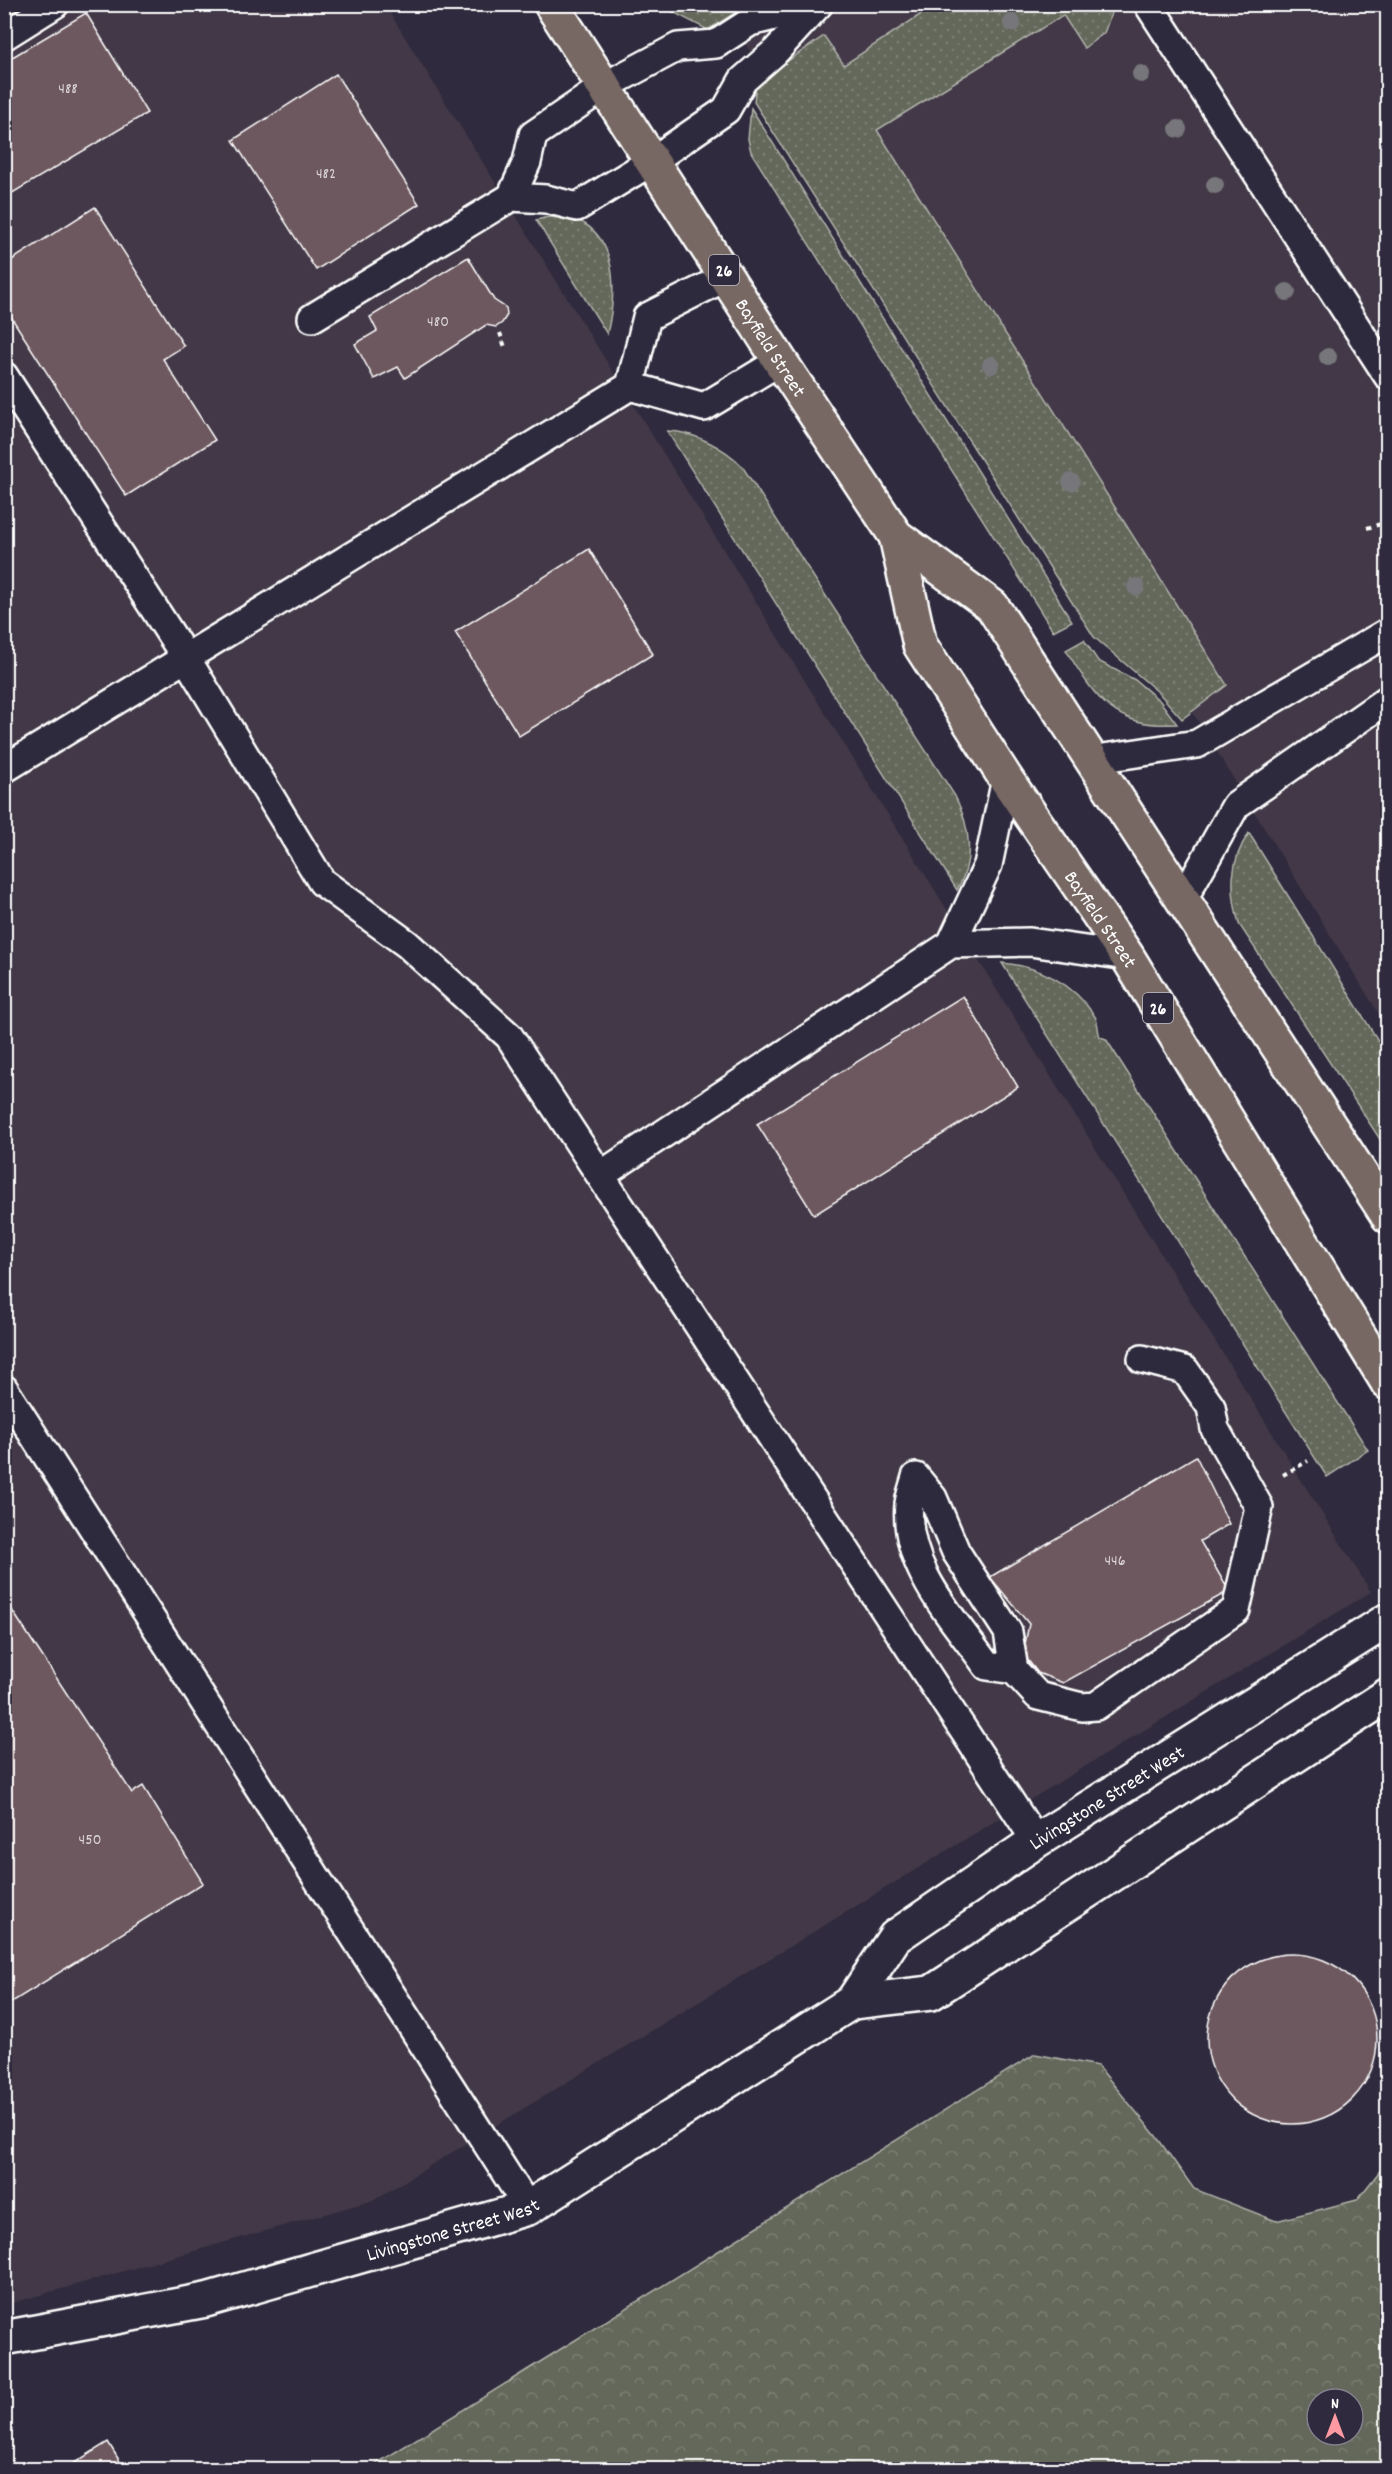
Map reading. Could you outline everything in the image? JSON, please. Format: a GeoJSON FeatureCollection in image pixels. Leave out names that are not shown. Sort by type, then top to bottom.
{"type":"FeatureCollection","features":[{"type":"Feature","properties":{"kind":"main road","name":"Bayfield Street"},"geometry":{"type":"LineString","coordinates":[[551,4],[728,276],[780,361],[896,536],[992,606],[1388,1216]]}},
{"type":"Feature","properties":{"kind":"main road","name":"Bayfield Street"},"geometry":{"type":"LineString","coordinates":[[896,536],[920,645],[1006,779],[1127,957],[1388,1383]]}},
{"type":"Feature","properties":{"kind":"street","name":"Livingstone Street West"},"geometry":{"type":"LineString","coordinates":[[4,2338],[206,2300],[528,2208],[852,2002],[895,1937],[1036,1841],[1388,1620]]}},
{"type":"Feature","properties":{"kind":"street","name":"Livingstone Street West"},"geometry":{"type":"LineString","coordinates":[[852,2002],[931,1993],[1388,1695]]}},
{"type":"Feature","properties":{"kind":"lane"},"geometry":{"type":"LineString","coordinates":[[4,36],[55,4]]}},
{"type":"Feature","properties":{"kind":"lane"},"geometry":{"type":"LineString","coordinates":[[1148,4],[1388,376]]}},
{"type":"Feature","properties":{"kind":"lane"},"geometry":{"type":"LineString","coordinates":[[312,318],[511,197],[527,162],[534,135],[605,86],[678,46],[716,44],[750,22],[818,5],[776,52],[743,80],[726,110],[652,161],[577,207],[546,199],[511,197]]}},
{"type":"Feature","properties":{"kind":"lane"},"geometry":{"type":"LineString","coordinates":[[4,769],[630,386],[647,317],[728,276]]}},
{"type":"Feature","properties":{"kind":"lane"},"geometry":{"type":"LineString","coordinates":[[630,386],[704,407],[780,361]]}},
{"type":"Feature","properties":{"kind":"lane"},"geometry":{"type":"LineString","coordinates":[[4,376],[186,658],[322,882],[407,944],[509,1036],[1036,1841]]}},
{"type":"Feature","properties":{"kind":"lane"},"geometry":{"type":"LineString","coordinates":[[1090,760],[1197,744],[1388,632]]}},
{"type":"Feature","properties":{"kind":"lane"},"geometry":{"type":"LineString","coordinates":[[1182,901],[1236,805],[1388,699]]}},
{"type":"Feature","properties":{"kind":"lane"},"geometry":{"type":"LineString","coordinates":[[601,1175],[951,944],[988,865],[1006,779]]}},
{"type":"Feature","properties":{"kind":"lane"},"geometry":{"type":"LineString","coordinates":[[951,944],[1030,942],[1127,957]]}},
{"type":"Feature","properties":{"kind":"lane"},"geometry":{"type":"LineString","coordinates":[[1014,1670],[987,1666],[921,1571],[911,1543],[909,1503],[916,1477],[933,1498],[956,1552],[1008,1632],[1014,1670],[1038,1696],[1082,1707],[1096,1706],[1236,1610],[1259,1507],[1215,1429],[1211,1407],[1185,1370],[1142,1359]]}},
{"type":"Feature","properties":{"kind":"lane"},"geometry":{"type":"LineString","coordinates":[[4,1389],[528,2208]]}},
{"type":"Feature","properties":{"kind":"path"},"geometry":{"type":"LineString","coordinates":[[500,333],[506,350]]}},
{"type":"Feature","properties":{"kind":"path"},"geometry":{"type":"LineString","coordinates":[[1367,528],[1388,522]]}},
{"type":"Feature","properties":{"kind":"shaded area"},"geometry":{"type":"Polygon","coordinates":[[[5,5],[385,5],[1371,1592],[374,2200],[5,2305],[5,5]]]}},
{"type":"Feature","properties":{"kind":"shaded area"},"geometry":{"type":"Polygon","coordinates":[[[721,5],[1387,5],[1387,1027],[1156,653],[1102,616],[721,5]]]}},
{"type":"Feature","properties":{"kind":"green space"},"geometry":{"type":"Polygon","coordinates":[[[664,5],[747,5],[708,30],[667,9],[664,5]]]}},
{"type":"Feature","properties":{"kind":"green space"},"geometry":{"type":"Polygon","coordinates":[[[935,5],[1111,5],[1113,8],[1104,33],[1084,48],[1063,15],[877,130],[1227,685],[1182,719],[1158,692],[1094,637],[754,102],[756,83],[824,36],[844,65],[935,5]]]}},
{"type":"Feature","properties":{"kind":"green space"},"geometry":{"type":"Polygon","coordinates":[[[751,108],[1072,621],[1053,631],[751,152],[748,139],[751,108]]]}},
{"type":"Feature","properties":{"kind":"green space"},"geometry":{"type":"Polygon","coordinates":[[[548,217],[567,218],[585,224],[604,246],[609,260],[613,290],[607,334],[536,220],[548,217]]]}},
{"type":"Feature","properties":{"kind":"green space"},"geometry":{"type":"Polygon","coordinates":[[[667,431],[698,437],[718,447],[742,466],[955,796],[964,819],[968,843],[966,867],[957,890],[667,431]]]}},
{"type":"Feature","properties":{"kind":"green space"},"geometry":{"type":"Polygon","coordinates":[[[1084,640],[1098,661],[1135,680],[1160,701],[1177,724],[1137,721],[1122,716],[1110,707],[1098,696],[1066,650],[1084,640]]]}},
{"type":"Feature","properties":{"kind":"green space"},"geometry":{"type":"Polygon","coordinates":[[[1249,833],[1387,1055],[1387,1150],[1239,924],[1234,900],[1233,877],[1242,844],[1249,833]]]}},
{"type":"Feature","properties":{"kind":"green space"},"geometry":{"type":"Polygon","coordinates":[[[1002,963],[1042,972],[1065,985],[1086,1004],[1096,1018],[1100,1037],[1106,1039],[1368,1450],[1327,1477],[1002,963]]]}},
{"type":"Feature","properties":{"kind":"green space"},"geometry":{"type":"Polygon","coordinates":[[[1035,2054],[1098,2066],[1156,2136],[1194,2189],[1276,2221],[1357,2200],[1387,2162],[1387,2469],[368,2469],[1035,2054]]]}},
{"type":"Feature","properties":{"kind":"building"},"geometry":{"type":"Polygon","coordinates":[[[86,13],[147,113],[4,198],[4,62],[86,13]]]}},
{"type":"Feature","properties":{"kind":"building"},"geometry":{"type":"Polygon","coordinates":[[[336,74],[419,204],[316,270],[233,140],[336,74]]]}},
{"type":"Feature","properties":{"kind":"building"},"geometry":{"type":"Polygon","coordinates":[[[95,207],[184,346],[163,359],[215,440],[126,496],[4,306],[4,265],[95,207]]]}},
{"type":"Feature","properties":{"kind":"building"},"geometry":{"type":"Polygon","coordinates":[[[468,257],[494,300],[506,308],[507,315],[502,323],[496,327],[486,325],[405,378],[398,367],[374,379],[355,344],[377,331],[370,317],[468,257]]]}},
{"type":"Feature","properties":{"kind":"building"},"geometry":{"type":"Polygon","coordinates":[[[589,549],[653,654],[519,736],[455,632],[589,549]]]}},
{"type":"Feature","properties":{"kind":"building"},"geometry":{"type":"Polygon","coordinates":[[[963,996],[1018,1087],[814,1215],[757,1124],[963,996]]]}},
{"type":"Feature","properties":{"kind":"building"},"geometry":{"type":"Polygon","coordinates":[[[1196,1456],[1229,1524],[1200,1541],[1229,1591],[1063,1683],[1038,1673],[1023,1654],[1029,1624],[990,1577],[1196,1456]]]}},
{"type":"Feature","properties":{"kind":"building"},"geometry":{"type":"Polygon","coordinates":[[[4,1476],[12,1488],[4,1492],[4,1476]]]}},
{"type":"Feature","properties":{"kind":"building"},"geometry":{"type":"Polygon","coordinates":[[[4,1598],[132,1793],[143,1786],[203,1883],[4,2007],[4,1598]]]}},
{"type":"Feature","properties":{"kind":"building"},"geometry":{"type":"Polygon","coordinates":[[[1292,1954],[1309,1955],[1325,1960],[1352,1979],[1371,2006],[1376,2022],[1376,2056],[1371,2072],[1352,2099],[1325,2118],[1309,2123],[1292,2124],[1275,2123],[1259,2118],[1232,2099],[1213,2072],[1208,2056],[1207,2039],[1208,2022],[1213,2006],[1232,1979],[1259,1960],[1275,1955],[1292,1954]]]}},
{"type":"Feature","properties":{"kind":"building"},"geometry":{"type":"Polygon","coordinates":[[[108,2442],[125,2470],[63,2470],[108,2442]]]}}]}
